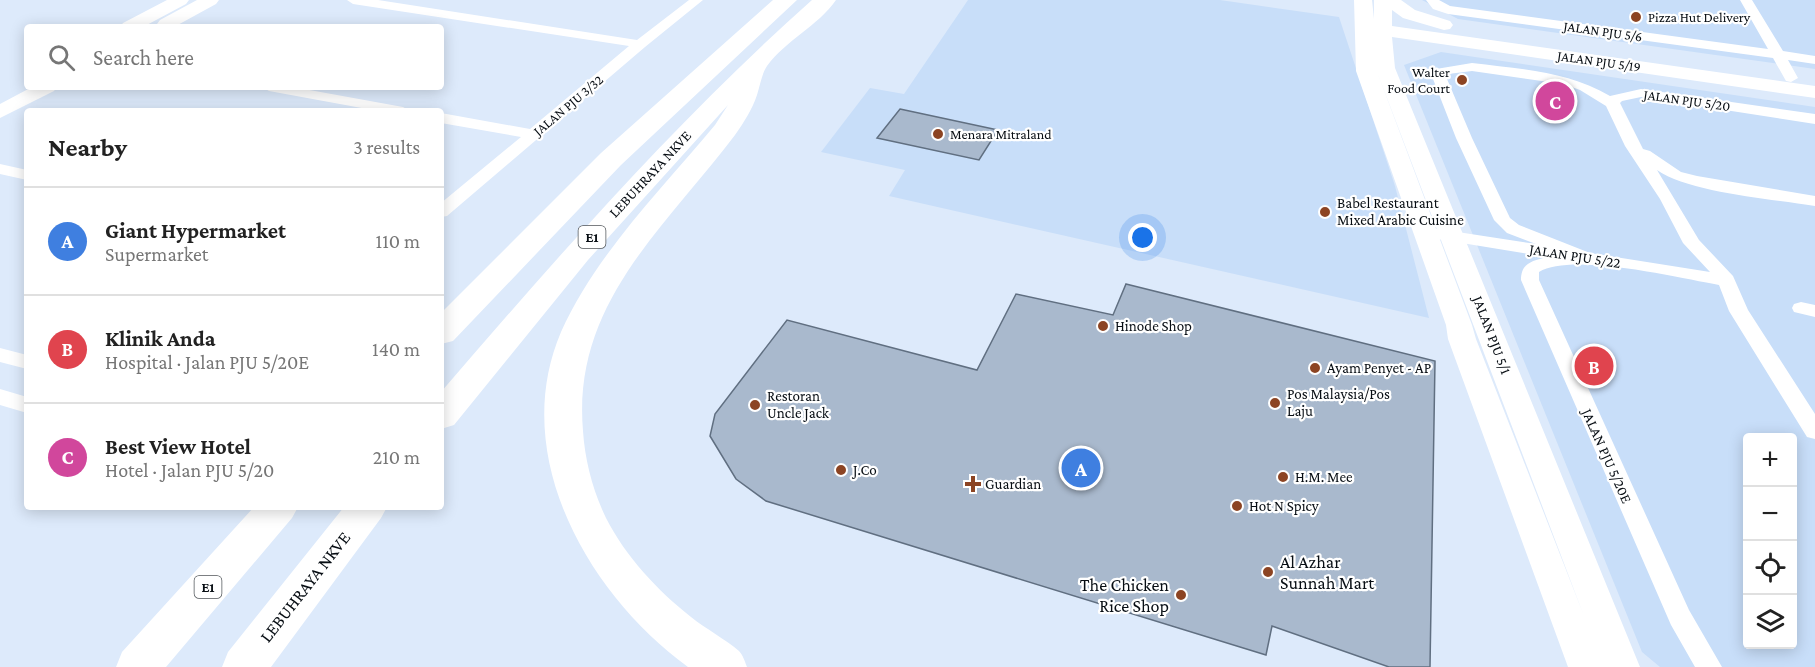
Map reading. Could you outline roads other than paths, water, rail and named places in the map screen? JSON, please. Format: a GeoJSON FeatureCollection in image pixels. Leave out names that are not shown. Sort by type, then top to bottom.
{"type":"FeatureCollection","features":[{"type":"Feature","properties":{"kind":"highway"},"geometry":{"type":"LineString","coordinates":[[444,330],[611,159],[786,0]]}},
{"type":"Feature","properties":{"kind":"highway","name":"LEBUHRAYA NKVE"},"geometry":{"type":"LineString","coordinates":[[444,412],[553,282],[652,169],[825,0]]}},
{"type":"Feature","properties":{"kind":"highway"},"geometry":{"type":"LineString","coordinates":[[725,667],[655,613],[630,587],[609,557],[593,529],[567,464],[562,427],[572,350],[584,318],[595,298],[634,242],[738,111],[754,68]]}},
{"type":"Feature","properties":{"kind":"highway","name":"E1"},"geometry":{"type":"LineString","coordinates":[[138,667],[275,510]]}},
{"type":"Feature","properties":{"kind":"highway","name":"LEBUHRAYA NKVE"},"geometry":{"type":"LineString","coordinates":[[244,667],[365,510]]}},
{"type":"Feature","properties":{"kind":"street"},"geometry":{"type":"LineString","coordinates":[[135,24],[180,0]]}},
{"type":"Feature","properties":{"kind":"street"},"geometry":{"type":"LineString","coordinates":[[165,24],[210,0]]}},
{"type":"Feature","properties":{"kind":"street"},"geometry":{"type":"LineString","coordinates":[[353,0],[640,44]]}},
{"type":"Feature","properties":{"kind":"street","name":"JALAN PJU 3/32"},"geometry":{"type":"LineString","coordinates":[[444,209],[640,44],[697,0]]}},
{"type":"Feature","properties":{"kind":"street","name":"JALAN PJU 5/1"},"geometry":{"type":"LineString","coordinates":[[1363,0],[1366,71],[1439,234],[1622,667]]}},
{"type":"Feature","properties":{"kind":"street","name":"JALAN PJU 5/1"},"geometry":{"type":"LineString","coordinates":[[1383,0],[1385,68],[1439,234],[1462,339],[1586,667]]}},
{"type":"Feature","properties":{"kind":"street"},"geometry":{"type":"LineString","coordinates":[[1389,0],[1408,14],[1467,32]]}},
{"type":"Feature","properties":{"kind":"street","name":"JALAN PJU 5/6"},"geometry":{"type":"LineString","coordinates":[[1432,0],[1437,6],[1448,10],[1815,61]]}},
{"type":"Feature","properties":{"kind":"street"},"geometry":{"type":"LineString","coordinates":[[1746,0],[1791,78]]}},
{"type":"Feature","properties":{"kind":"street"},"geometry":{"type":"LineString","coordinates":[[1363,22],[1383,33],[1467,32]]}},
{"type":"Feature","properties":{"kind":"street","name":"JALAN PJU 5/19"},"geometry":{"type":"LineString","coordinates":[[1467,32],[1815,81]]}},
{"type":"Feature","properties":{"kind":"street","name":"JALAN PJU 5/19"},"geometry":{"type":"LineString","coordinates":[[1383,33],[1436,37],[1815,92]]}},
{"type":"Feature","properties":{"kind":"street"},"geometry":{"type":"LineString","coordinates":[[1815,61],[1807,65],[1815,74]]}},
{"type":"Feature","properties":{"kind":"street"},"geometry":{"type":"LineString","coordinates":[[1587,258],[1512,229],[1503,220],[1464,138],[1440,79],[1442,72],[1472,67],[1565,80],[1585,87],[1612,103],[1634,146],[1668,199],[1692,243],[1711,261],[1726,280],[1739,311],[1815,431]]}},
{"type":"Feature","properties":{"kind":"street"},"geometry":{"type":"LineString","coordinates":[[0,95],[24,83]]}},
{"type":"Feature","properties":{"kind":"street"},"geometry":{"type":"LineString","coordinates":[[0,112],[41,90]]}},
{"type":"Feature","properties":{"kind":"street"},"geometry":{"type":"LineString","coordinates":[[286,90],[386,108]]}},
{"type":"Feature","properties":{"kind":"street","name":"JALAN PJU 5/20"},"geometry":{"type":"LineString","coordinates":[[1612,103],[1617,97],[1641,93],[1815,119]]}},
{"type":"Feature","properties":{"kind":"street"},"geometry":{"type":"LineString","coordinates":[[444,119],[533,134]]}},
{"type":"Feature","properties":{"kind":"street"},"geometry":{"type":"LineString","coordinates":[[1634,146],[1659,166],[1675,175],[1695,181],[1815,201]]}},
{"type":"Feature","properties":{"kind":"street"},"geometry":{"type":"LineString","coordinates":[[0,169],[24,174]]}},
{"type":"Feature","properties":{"kind":"street"},"geometry":{"type":"LineString","coordinates":[[1668,199],[1676,187],[1695,181]]}},
{"type":"Feature","properties":{"kind":"street","name":"JALAN PJU 5/22"},"geometry":{"type":"LineString","coordinates":[[1439,234],[1726,280]]}},
{"type":"Feature","properties":{"kind":"street"},"geometry":{"type":"LineString","coordinates":[[1674,272],[1694,257],[1692,243]]}},
{"type":"Feature","properties":{"kind":"street","name":"JALAN PJU 5/20E"},"geometry":{"type":"LineString","coordinates":[[1587,258],[1538,265],[1530,270],[1530,280],[1680,616],[1709,667]]}},
{"type":"Feature","properties":{"kind":"street"},"geometry":{"type":"LineString","coordinates":[[1674,272],[1714,289],[1739,311]]}},
{"type":"Feature","properties":{"kind":"street"},"geometry":{"type":"LineString","coordinates":[[0,355],[24,361]]}},
{"type":"Feature","properties":{"kind":"street"},"geometry":{"type":"LineString","coordinates":[[0,397],[24,404]]}},
{"type":"Feature","properties":{"kind":"place","name":"Pizza Hut Delivery"},"geometry":{"type":"Point","coordinates":[1636,17]}},
{"type":"Feature","properties":{"kind":"place","name":"Walter Food Court"},"geometry":{"type":"Point","coordinates":[1462,80]}},
{"type":"Feature","properties":{"kind":"place","name":"Best View Hotel"},"geometry":{"type":"Point","coordinates":[1555,101]}},
{"type":"Feature","properties":{"kind":"place","name":"Menara Mitraland"},"geometry":{"type":"Point","coordinates":[938,134]}},
{"type":"Feature","properties":{"kind":"place","name":"Babel Restaurant Mixed Arabic Cuisine"},"geometry":{"type":"Point","coordinates":[1325,212]}},
{"type":"Feature","properties":{"kind":"place","name":"Hinode Shop"},"geometry":{"type":"Point","coordinates":[1103,326]}},
{"type":"Feature","properties":{"kind":"place","name":"Klinik Anda"},"geometry":{"type":"Point","coordinates":[1594,366]}},
{"type":"Feature","properties":{"kind":"place","name":"Ayam Penyet - AP"},"geometry":{"type":"Point","coordinates":[1315,368]}},
{"type":"Feature","properties":{"kind":"place","name":"Pos Malaysia/Pos Laju"},"geometry":{"type":"Point","coordinates":[1275,403]}},
{"type":"Feature","properties":{"kind":"place","name":"Restoran Uncle Jack"},"geometry":{"type":"Point","coordinates":[755,405]}},
{"type":"Feature","properties":{"kind":"place","name":"Giant Hypermarket"},"geometry":{"type":"Point","coordinates":[1081,468]}},
{"type":"Feature","properties":{"kind":"place","name":"J.Co"},"geometry":{"type":"Point","coordinates":[841,470]}},
{"type":"Feature","properties":{"kind":"place","name":"H.M. Mee"},"geometry":{"type":"Point","coordinates":[1283,477]}},
{"type":"Feature","properties":{"kind":"place","name":"Guardian"},"geometry":{"type":"Point","coordinates":[973,484]}},
{"type":"Feature","properties":{"kind":"place","name":"Hot N Spicy"},"geometry":{"type":"Point","coordinates":[1237,506]}},
{"type":"Feature","properties":{"kind":"place","name":"Al Azhar Sunnah Mart"},"geometry":{"type":"Point","coordinates":[1268,572]}},
{"type":"Feature","properties":{"kind":"place","name":"The Chicken Rice Shop"},"geometry":{"type":"Point","coordinates":[1181,595]}}]}
